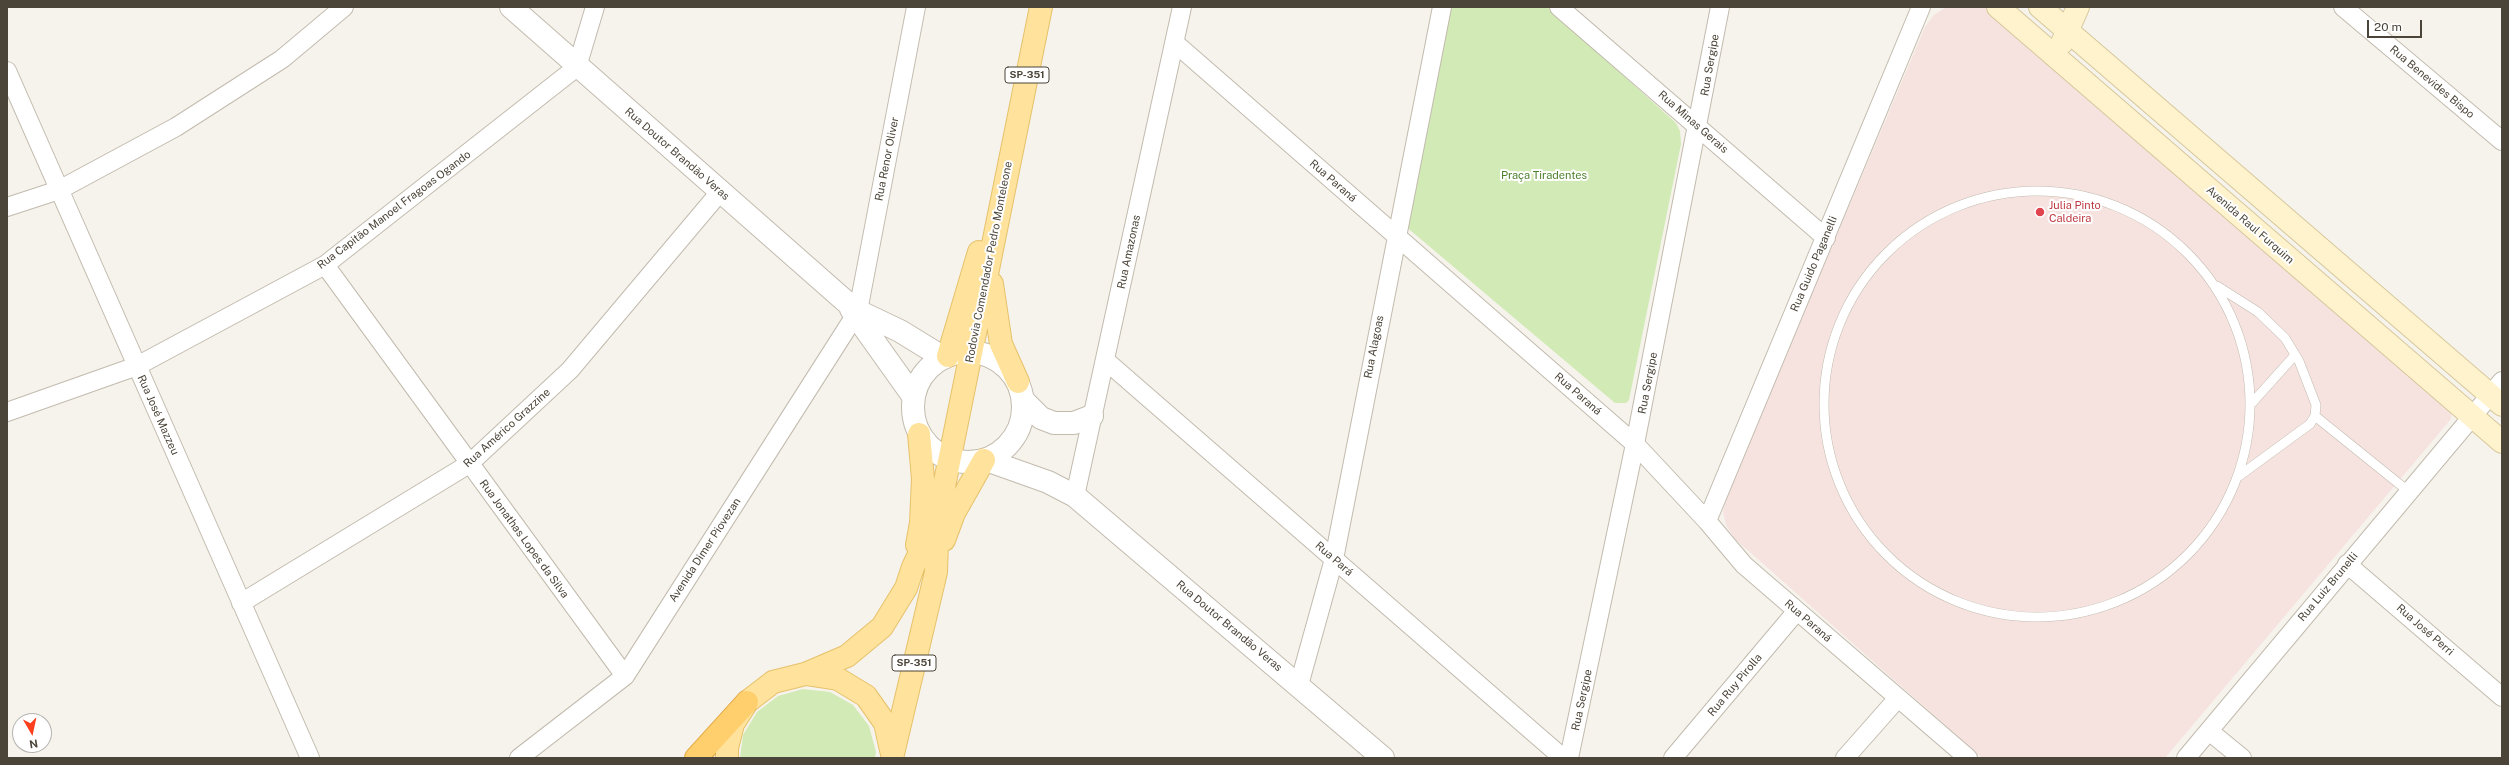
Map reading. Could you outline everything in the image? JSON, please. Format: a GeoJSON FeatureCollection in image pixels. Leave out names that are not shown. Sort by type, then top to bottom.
{"type":"FeatureCollection","features":[{"type":"Feature","properties":{"kind":"highway"},"geometry":{"type":"LineString","coordinates":[[696,758],[747,702]]}},
{"type":"Feature","properties":{"kind":"main road","name":"Rodovia Comendador Pedro Monteleone"},"geometry":{"type":"LineString","coordinates":[[892,756],[936,572],[938,516],[1042,7]]}},
{"type":"Feature","properties":{"kind":"main road","name":"Avenida Raul Furquim"},"geometry":{"type":"LineString","coordinates":[[1998,7],[2502,442]]}},
{"type":"Feature","properties":{"kind":"main road"},"geometry":{"type":"LineString","coordinates":[[2021,28],[2030,7]]}},
{"type":"Feature","properties":{"kind":"main road"},"geometry":{"type":"LineString","coordinates":[[2040,7],[2402,319],[2498,394]]}},
{"type":"Feature","properties":{"kind":"main road"},"geometry":{"type":"LineString","coordinates":[[2056,58],[2078,7]]}},
{"type":"Feature","properties":{"kind":"main road"},"geometry":{"type":"LineString","coordinates":[[946,357],[1013,144]]}},
{"type":"Feature","properties":{"kind":"main road"},"geometry":{"type":"LineString","coordinates":[[993,248],[992,280],[996,322],[1001,344],[1020,391]]}},
{"type":"Feature","properties":{"kind":"main road"},"geometry":{"type":"LineString","coordinates":[[2348,309],[2367,289]]}},
{"type":"Feature","properties":{"kind":"main road"},"geometry":{"type":"LineString","coordinates":[[2384,340],[2402,319]]}},
{"type":"Feature","properties":{"kind":"main road"},"geometry":{"type":"LineString","coordinates":[[913,566],[921,523],[924,479],[919,434]]}},
{"type":"Feature","properties":{"kind":"main road"},"geometry":{"type":"LineString","coordinates":[[936,572],[943,542],[954,513],[985,460]]}},
{"type":"Feature","properties":{"kind":"main road","name":"Rodovia Comendador Pedro Monteleone"},"geometry":{"type":"LineString","coordinates":[[747,702],[773,682],[805,674],[847,656],[882,626],[906,588],[913,566],[938,516]]}},
{"type":"Feature","properties":{"kind":"main road","name":"SP-351"},"geometry":{"type":"LineString","coordinates":[[805,674],[838,679],[866,696],[886,723],[892,756]]}},
{"type":"Feature","properties":{"kind":"main road","name":"SP-351"},"geometry":{"type":"LineString","coordinates":[[727,758],[727,748],[734,724],[747,702]]}},
{"type":"Feature","properties":{"kind":"street"},"geometry":{"type":"LineString","coordinates":[[7,207],[59,190],[176,127],[282,59],[344,7]]}},
{"type":"Feature","properties":{"kind":"street","name":"Rua Doutor Brandão Veras"},"geometry":{"type":"LineString","coordinates":[[511,7],[852,309],[913,396]]}},
{"type":"Feature","properties":{"kind":"street"},"geometry":{"type":"LineString","coordinates":[[577,67],[595,7]]}},
{"type":"Feature","properties":{"kind":"street","name":"Rua Renor Oliver"},"geometry":{"type":"LineString","coordinates":[[852,309],[916,7]]}},
{"type":"Feature","properties":{"kind":"street","name":"Rua Amazonas"},"geometry":{"type":"LineString","coordinates":[[1075,496],[1182,7]]}},
{"type":"Feature","properties":{"kind":"street","name":"Rua Alagoas"},"geometry":{"type":"LineString","coordinates":[[1299,685],[1334,559],[1442,7]]}},
{"type":"Feature","properties":{"kind":"street","name":"Rua Minas Gerais"},"geometry":{"type":"LineString","coordinates":[[1559,7],[1699,126],[1826,238]]}},
{"type":"Feature","properties":{"kind":"street","name":"Rua Sergipe"},"geometry":{"type":"LineString","coordinates":[[1569,758],[1636,444],[1699,126],[1720,7]]}},
{"type":"Feature","properties":{"kind":"street","name":"Rua Guido Paganelli"},"geometry":{"type":"LineString","coordinates":[[1707,522],[1921,7]]}},
{"type":"Feature","properties":{"kind":"street","name":"Rua Benevides Bispo"},"geometry":{"type":"LineString","coordinates":[[2343,7],[2502,141]]}},
{"type":"Feature","properties":{"kind":"street","name":"Rua Paraná"},"geometry":{"type":"LineString","coordinates":[[1175,43],[1636,444],[1744,565],[1796,612],[1968,758]]}},
{"type":"Feature","properties":{"kind":"street","name":"Rua Capitão Manoel Fragoas Ogando"},"geometry":{"type":"LineString","coordinates":[[7,412],[137,366],[325,265],[577,67]]}},
{"type":"Feature","properties":{"kind":"street","name":"Rua José Mazzeu"},"geometry":{"type":"LineString","coordinates":[[7,71],[310,758]]}},
{"type":"Feature","properties":{"kind":"street","name":"Rua Américo Grazzine"},"geometry":{"type":"LineString","coordinates":[[241,603],[469,464],[570,370],[720,192]]}},
{"type":"Feature","properties":{"kind":"street","name":"Rua Jonathas Lopes da Silva"},"geometry":{"type":"LineString","coordinates":[[325,265],[625,676]]}},
{"type":"Feature","properties":{"kind":"street"},"geometry":{"type":"LineString","coordinates":[[852,309],[900,331],[946,357]]}},
{"type":"Feature","properties":{"kind":"street","name":"Avenida Dimer Piovezan"},"geometry":{"type":"LineString","coordinates":[[519,758],[625,676],[852,309]]}},
{"type":"Feature","properties":{"kind":"street"},"geometry":{"type":"LineString","coordinates":[[1020,391],[1022,419],[1015,436],[1003,451],[985,460],[967,463],[949,459],[937,454],[919,434],[913,416],[913,396],[920,379],[932,365],[946,357],[971,352],[990,356],[1006,367],[1020,391],[1041,418],[1054,423],[1074,423],[1092,416]]}},
{"type":"Feature","properties":{"kind":"street","name":"Rua Pará"},"geometry":{"type":"LineString","coordinates":[[1105,360],[1563,758]]}},
{"type":"Feature","properties":{"kind":"street","name":"Rua Luiz Brunelli"},"geometry":{"type":"LineString","coordinates":[[2186,758],[2472,416],[2498,394]]}},
{"type":"Feature","properties":{"kind":"street","name":"Rua Doutor Brandão Veras"},"geometry":{"type":"LineString","coordinates":[[985,460],[1048,482],[1075,496],[1383,758]]}},
{"type":"Feature","properties":{"kind":"street","name":"Rua José Perri"},"geometry":{"type":"LineString","coordinates":[[2347,564],[2502,697]]}},
{"type":"Feature","properties":{"kind":"street","name":"Rua Ruy Pirolla"},"geometry":{"type":"LineString","coordinates":[[1673,758],[1796,612]]}},
{"type":"Feature","properties":{"kind":"street"},"geometry":{"type":"LineString","coordinates":[[1845,758],[1898,698]]}},
{"type":"Feature","properties":{"kind":"street"},"geometry":{"type":"LineString","coordinates":[[2209,731],[2242,758]]}},
{"type":"Feature","properties":{"kind":"lane"},"geometry":{"type":"LineString","coordinates":[[2216,285],[2238,329],[2251,378],[2252,403],[2246,452],[2239,476],[2230,499],[2166,575],[2123,601],[2075,615],[2025,618],[1930,591],[1889,561],[1841,487],[1822,431],[1822,381],[1843,309],[1871,268],[1907,233],[1950,208],[2019,192],[2097,198],[2143,218],[2216,285],[2258,312],[2285,338],[2295,355],[2316,404],[2315,416],[2294,437],[2239,476]]}},
{"type":"Feature","properties":{"kind":"lane"},"geometry":{"type":"LineString","coordinates":[[2252,403],[2295,355]]}},
{"type":"Feature","properties":{"kind":"lane"},"geometry":{"type":"LineString","coordinates":[[2315,416],[2408,492]]}},
{"type":"Feature","properties":{"kind":"shaded area","name":"Julia Pinto Caldeira"},"geometry":{"type":"Polygon","coordinates":[[[1946,7],[1997,7],[2452,408],[2451,419],[2165,758],[1982,758],[1735,539],[1726,525],[1723,512],[1727,494],[1925,27],[1934,15],[1946,7]]]}},
{"type":"Feature","properties":{"kind":"green space","name":"Praça Tiradentes"},"geometry":{"type":"Polygon","coordinates":[[[1448,7],[1547,7],[1676,123],[1680,131],[1681,144],[1629,400],[1626,403],[1615,403],[1404,225],[1448,7]]]}},
{"type":"Feature","properties":{"kind":"green space"},"geometry":{"type":"Polygon","coordinates":[[[803,689],[830,692],[853,705],[869,726],[876,752],[875,758],[740,758],[743,735],[757,712],[778,696],[803,689]]]}},
{"type":"Feature","properties":{"kind":"place","name":"Julia Pinto Caldeira"},"geometry":{"type":"Point","coordinates":[2040,212]}}]}
